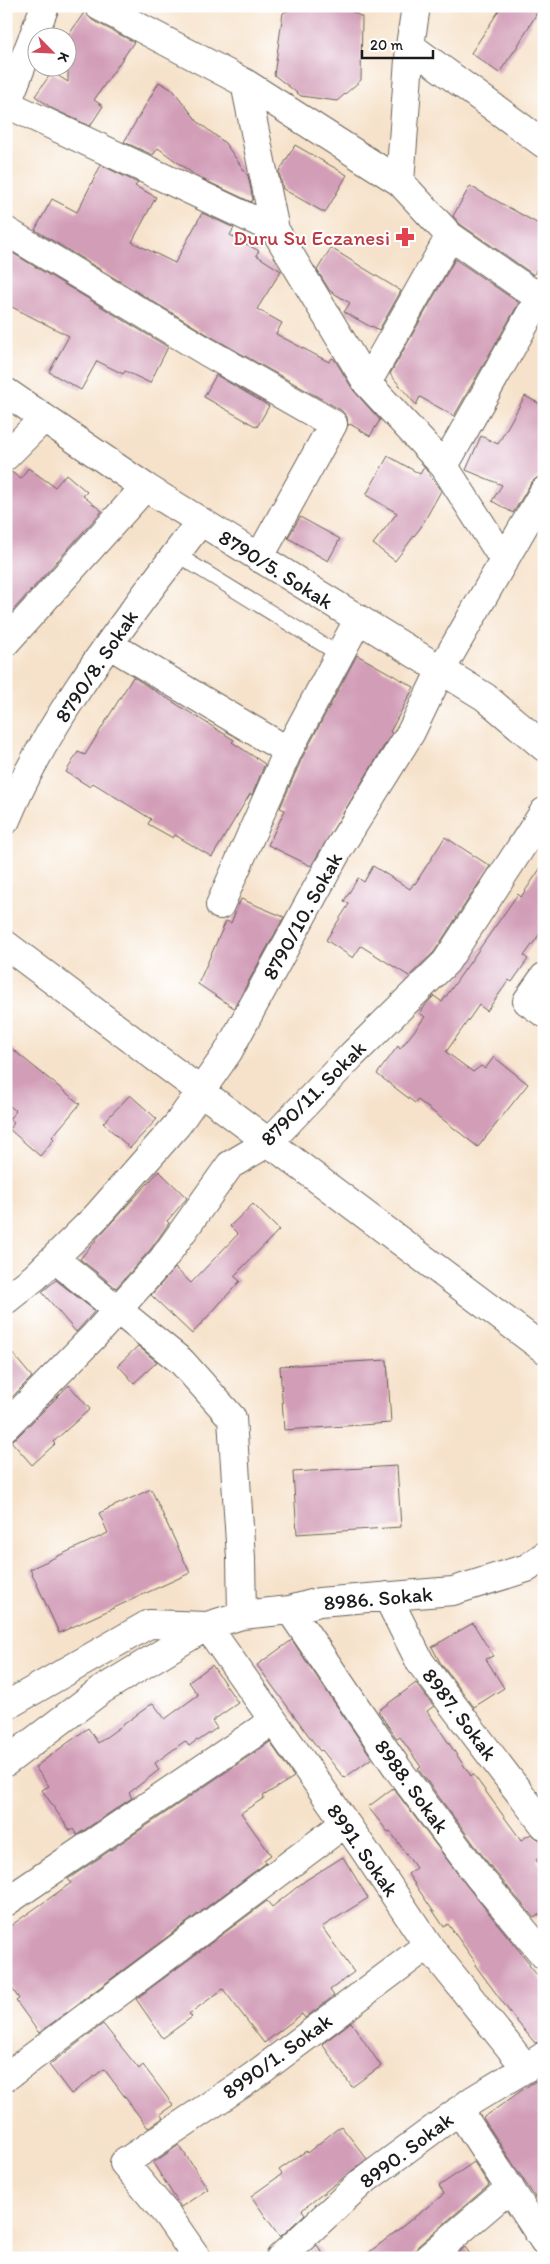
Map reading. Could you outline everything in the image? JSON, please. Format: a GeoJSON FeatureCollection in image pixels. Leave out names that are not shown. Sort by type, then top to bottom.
{"type":"FeatureCollection","features":[{"type":"Feature","properties":{"kind":"street"},"geometry":{"type":"LineString","coordinates":[[45,6],[7,105],[275,230]]}},
{"type":"Feature","properties":{"kind":"street"},"geometry":{"type":"LineString","coordinates":[[99,6],[245,83],[400,182],[450,236],[542,297],[444,466]]}},
{"type":"Feature","properties":{"kind":"street"},"geometry":{"type":"LineString","coordinates":[[400,182],[410,46],[416,6]]}},
{"type":"Feature","properties":{"kind":"street"},"geometry":{"type":"LineString","coordinates":[[410,46],[544,144]]}},
{"type":"Feature","properties":{"kind":"street"},"geometry":{"type":"LineString","coordinates":[[245,83],[275,230],[367,383],[444,466],[504,560]]}},
{"type":"Feature","properties":{"kind":"street"},"geometry":{"type":"LineString","coordinates":[[6,231],[207,352],[333,424],[259,558]]}},
{"type":"Feature","properties":{"kind":"street"},"geometry":{"type":"LineString","coordinates":[[367,383],[450,236]]}},
{"type":"Feature","properties":{"kind":"street","name":"8790/5. Sokak"},"geometry":{"type":"LineString","coordinates":[[6,392],[145,487],[485,697],[544,747]]}},
{"type":"Feature","properties":{"kind":"street"},"geometry":{"type":"LineString","coordinates":[[6,456],[44,418]]}},
{"type":"Feature","properties":{"kind":"street"},"geometry":{"type":"LineString","coordinates":[[6,642],[145,487]]}},
{"type":"Feature","properties":{"kind":"street","name":"8790/10. Sokak"},"geometry":{"type":"LineString","coordinates":[[6,1300],[35,1277],[103,1210],[177,1125],[228,1052],[339,848],[410,732],[441,670],[544,491]]}},
{"type":"Feature","properties":{"kind":"street","name":"8790/8. Sokak"},"geometry":{"type":"LineString","coordinates":[[6,820],[20,787],[67,706],[200,522]]}},
{"type":"Feature","properties":{"kind":"street"},"geometry":{"type":"LineString","coordinates":[[220,905],[288,751],[358,620]]}},
{"type":"Feature","properties":{"kind":"street"},"geometry":{"type":"LineString","coordinates":[[110,644],[288,751]]}},
{"type":"Feature","properties":{"kind":"street","name":"8790/11. Sokak"},"geometry":{"type":"LineString","coordinates":[[6,1426],[163,1258],[230,1164],[269,1142],[352,1055],[446,962],[544,812]]}},
{"type":"Feature","properties":{"kind":"street"},"geometry":{"type":"LineString","coordinates":[[6,945],[544,1349]]}},
{"type":"Feature","properties":{"kind":"street"},"geometry":{"type":"LineString","coordinates":[[544,978],[527,1001],[544,1013]]}},
{"type":"Feature","properties":{"kind":"street"},"geometry":{"type":"LineString","coordinates":[[54,1259],[118,1308],[182,1362],[232,1418],[241,1558],[242,1616]]}},
{"type":"Feature","properties":{"kind":"street","name":"8986. Sokak"},"geometry":{"type":"LineString","coordinates":[[6,1762],[100,1691],[207,1626],[242,1616],[290,1610],[319,1602],[453,1591],[527,1568],[544,1556]]}},
{"type":"Feature","properties":{"kind":"street","name":"8987. Sokak"},"geometry":{"type":"LineString","coordinates":[[386,1596],[420,1662],[544,1825]]}},
{"type":"Feature","properties":{"kind":"street","name":"8988. Sokak"},"geometry":{"type":"LineString","coordinates":[[290,1610],[398,1769],[479,1877],[544,1955]]}},
{"type":"Feature","properties":{"kind":"street","name":"8986. Sokak"},"geometry":{"type":"LineString","coordinates":[[6,1706],[149,1624],[207,1626]]}},
{"type":"Feature","properties":{"kind":"street","name":"8991. Sokak"},"geometry":{"type":"LineString","coordinates":[[207,1626],[428,1945],[535,2062]]}},
{"type":"Feature","properties":{"kind":"street"},"geometry":{"type":"LineString","coordinates":[[6,1902],[273,1721]]}},
{"type":"Feature","properties":{"kind":"street"},"geometry":{"type":"LineString","coordinates":[[6,2077],[345,1823]]}},
{"type":"Feature","properties":{"kind":"street","name":"8990/1. Sokak"},"geometry":{"type":"LineString","coordinates":[[197,2258],[168,2216],[124,2163],[251,2078],[428,1945]]}},
{"type":"Feature","properties":{"kind":"street","name":"8990. Sokak"},"geometry":{"type":"LineString","coordinates":[[280,2258],[362,2182],[459,2110],[535,2062]]}},
{"type":"Feature","properties":{"kind":"street"},"geometry":{"type":"LineString","coordinates":[[459,2110],[544,2241]]}},
{"type":"Feature","properties":{"kind":"street"},"geometry":{"type":"LineString","coordinates":[[428,2258],[510,2188]]}},
{"type":"Feature","properties":{"kind":"lane"},"geometry":{"type":"LineString","coordinates":[[176,554],[340,655]]}},
{"type":"Feature","properties":{"kind":"building"},"geometry":{"type":"Polygon","coordinates":[[[298,6],[342,6],[362,17],[361,80],[337,101],[301,96],[274,75],[283,13],[298,6]]]}},
{"type":"Feature","properties":{"kind":"building"},"geometry":{"type":"Polygon","coordinates":[[[502,6],[541,6],[499,73],[471,53],[502,6]]]}},
{"type":"Feature","properties":{"kind":"building"},"geometry":{"type":"Polygon","coordinates":[[[85,11],[92,20],[134,42],[94,100],[103,106],[90,126],[53,109],[35,96],[48,78],[62,78],[68,82],[68,78],[78,78],[78,28],[73,28],[85,11]]]}},
{"type":"Feature","properties":{"kind":"building"},"geometry":{"type":"Polygon","coordinates":[[[159,82],[173,90],[198,122],[225,143],[248,176],[253,199],[251,202],[196,176],[158,148],[153,155],[124,142],[159,82]]]}},
{"type":"Feature","properties":{"kind":"building"},"geometry":{"type":"Polygon","coordinates":[[[295,145],[347,175],[325,213],[283,189],[279,172],[295,145]]]}},
{"type":"Feature","properties":{"kind":"building"},"geometry":{"type":"Polygon","coordinates":[[[101,165],[138,183],[135,186],[156,197],[132,242],[175,263],[202,213],[234,228],[230,235],[259,251],[256,255],[281,271],[257,309],[282,323],[276,334],[329,362],[332,358],[334,359],[354,391],[380,420],[370,436],[350,424],[348,426],[347,417],[341,410],[215,339],[35,230],[52,199],[77,212],[101,165]]]}},
{"type":"Feature","properties":{"kind":"building"},"geometry":{"type":"Polygon","coordinates":[[[470,186],[544,227],[544,252],[534,275],[460,224],[453,216],[470,186]]]}},
{"type":"Feature","properties":{"kind":"building"},"geometry":{"type":"Polygon","coordinates":[[[331,248],[401,291],[379,330],[344,312],[350,303],[330,291],[317,270],[331,248]]]}},
{"type":"Feature","properties":{"kind":"building"},"geometry":{"type":"Polygon","coordinates":[[[6,249],[168,347],[150,383],[125,371],[123,374],[97,361],[81,390],[49,372],[69,336],[6,304],[6,249]]]}},
{"type":"Feature","properties":{"kind":"building"},"geometry":{"type":"Polygon","coordinates":[[[455,259],[519,303],[454,416],[420,397],[416,405],[390,374],[455,259]]]}},
{"type":"Feature","properties":{"kind":"building"},"geometry":{"type":"Polygon","coordinates":[[[216,375],[269,406],[257,427],[204,397],[216,375]]]}},
{"type":"Feature","properties":{"kind":"building"},"geometry":{"type":"Polygon","coordinates":[[[525,396],[544,406],[544,472],[531,483],[513,513],[492,501],[502,485],[466,470],[481,436],[498,444],[525,396]]]}},
{"type":"Feature","properties":{"kind":"building"},"geometry":{"type":"Polygon","coordinates":[[[388,456],[420,474],[424,467],[441,491],[421,527],[395,561],[373,544],[397,513],[366,495],[388,456]]]}},
{"type":"Feature","properties":{"kind":"building"},"geometry":{"type":"Polygon","coordinates":[[[28,468],[55,487],[66,474],[87,492],[83,496],[102,511],[6,618],[6,471],[10,471],[21,479],[28,468]]]}},
{"type":"Feature","properties":{"kind":"building"},"geometry":{"type":"Polygon","coordinates":[[[300,517],[340,539],[328,561],[288,538],[300,517]]]}},
{"type":"Feature","properties":{"kind":"building"},"geometry":{"type":"Polygon","coordinates":[[[357,655],[414,687],[390,732],[392,733],[311,866],[268,845],[285,810],[280,808],[302,758],[357,655]]]}},
{"type":"Feature","properties":{"kind":"building"},"geometry":{"type":"Polygon","coordinates":[[[133,677],[234,740],[232,742],[265,764],[252,795],[250,794],[212,857],[175,835],[173,838],[148,824],[151,819],[93,783],[90,787],[66,772],[78,752],[85,755],[133,677]]]}},
{"type":"Feature","properties":{"kind":"building"},"geometry":{"type":"Polygon","coordinates":[[[445,837],[490,866],[434,952],[409,976],[361,946],[353,958],[326,940],[349,904],[344,901],[358,878],[364,882],[373,866],[410,889],[445,837]]]}},
{"type":"Feature","properties":{"kind":"building"},"geometry":{"type":"Polygon","coordinates":[[[544,863],[544,928],[524,956],[528,959],[512,982],[509,980],[487,1011],[479,1005],[446,1052],[473,1072],[481,1066],[485,1069],[494,1057],[528,1084],[478,1147],[418,1100],[415,1103],[377,1074],[398,1046],[400,1049],[425,1017],[420,1013],[427,1003],[434,996],[442,1002],[518,894],[521,897],[544,863]]]}},
{"type":"Feature","properties":{"kind":"building"},"geometry":{"type":"Polygon","coordinates":[[[241,899],[284,917],[234,1008],[198,984],[226,921],[231,923],[241,899]]]}},
{"type":"Feature","properties":{"kind":"building"},"geometry":{"type":"Polygon","coordinates":[[[6,1044],[80,1104],[52,1137],[54,1139],[40,1156],[9,1129],[14,1123],[9,1119],[16,1111],[6,1103],[6,1044]]]}},
{"type":"Feature","properties":{"kind":"building"},"geometry":{"type":"Polygon","coordinates":[[[130,1095],[157,1119],[130,1148],[103,1123],[130,1095]]]}},
{"type":"Feature","properties":{"kind":"building"},"geometry":{"type":"Polygon","coordinates":[[[159,1171],[187,1198],[167,1221],[169,1223],[151,1249],[116,1288],[80,1259],[159,1171]]]}},
{"type":"Feature","properties":{"kind":"building"},"geometry":{"type":"Polygon","coordinates":[[[253,1204],[279,1230],[234,1276],[240,1281],[192,1334],[151,1295],[175,1268],[191,1283],[238,1234],[230,1226],[253,1204]]]}},
{"type":"Feature","properties":{"kind":"building"},"geometry":{"type":"Polygon","coordinates":[[[56,1280],[95,1311],[76,1332],[42,1292],[56,1280]]]}},
{"type":"Feature","properties":{"kind":"building"},"geometry":{"type":"Polygon","coordinates":[[[6,1346],[32,1377],[6,1403],[6,1346]]]}},
{"type":"Feature","properties":{"kind":"building"},"geometry":{"type":"Polygon","coordinates":[[[138,1346],[157,1362],[134,1383],[118,1365],[138,1346]]]}},
{"type":"Feature","properties":{"kind":"building"},"geometry":{"type":"Polygon","coordinates":[[[387,1360],[391,1423],[284,1430],[280,1366],[387,1360]]]}},
{"type":"Feature","properties":{"kind":"building"},"geometry":{"type":"Polygon","coordinates":[[[69,1385],[90,1409],[53,1442],[55,1444],[32,1465],[11,1441],[69,1385]]]}},
{"type":"Feature","properties":{"kind":"building"},"geometry":{"type":"Polygon","coordinates":[[[397,1466],[401,1527],[297,1534],[293,1472],[397,1466]]]}},
{"type":"Feature","properties":{"kind":"building"},"geometry":{"type":"Polygon","coordinates":[[[151,1489],[190,1573],[59,1633],[30,1569],[108,1533],[99,1513],[151,1489]]]}},
{"type":"Feature","properties":{"kind":"building"},"geometry":{"type":"Polygon","coordinates":[[[473,1623],[493,1656],[486,1659],[504,1688],[474,1707],[441,1664],[432,1647],[473,1623]]]}},
{"type":"Feature","properties":{"kind":"building"},"geometry":{"type":"Polygon","coordinates":[[[292,1640],[372,1758],[344,1778],[322,1750],[320,1751],[257,1665],[292,1640]]]}},
{"type":"Feature","properties":{"kind":"building"},"geometry":{"type":"Polygon","coordinates":[[[212,1665],[238,1703],[212,1721],[217,1728],[189,1746],[185,1741],[155,1763],[159,1770],[129,1793],[132,1798],[77,1835],[73,1829],[70,1831],[42,1790],[49,1786],[35,1767],[88,1728],[98,1743],[153,1703],[165,1719],[198,1695],[189,1682],[212,1665]]]}},
{"type":"Feature","properties":{"kind":"building"},"geometry":{"type":"Polygon","coordinates":[[[416,1683],[434,1706],[427,1711],[471,1776],[473,1774],[521,1840],[531,1834],[544,1843],[544,1854],[536,1860],[544,1871],[544,1911],[534,1918],[491,1867],[418,1769],[421,1767],[400,1737],[397,1739],[378,1711],[416,1683]]]}},
{"type":"Feature","properties":{"kind":"building"},"geometry":{"type":"Polygon","coordinates":[[[270,1742],[294,1777],[263,1796],[264,1798],[241,1813],[271,1855],[264,1860],[266,1863],[39,2033],[16,2001],[19,1999],[6,1979],[6,1929],[71,1883],[68,1879],[270,1742]]]}},
{"type":"Feature","properties":{"kind":"building"},"geometry":{"type":"Polygon","coordinates":[[[393,1788],[544,1984],[544,2040],[535,2043],[515,2019],[475,1965],[476,1963],[448,1924],[444,1927],[408,1874],[416,1868],[390,1831],[388,1832],[368,1807],[393,1788]]]}},
{"type":"Feature","properties":{"kind":"building"},"geometry":{"type":"Polygon","coordinates":[[[343,1857],[368,1898],[322,1927],[354,1972],[330,1990],[334,1996],[305,2018],[302,2014],[264,2043],[223,1989],[189,2014],[192,2017],[163,2038],[136,1999],[267,1901],[272,1907],[306,1880],[343,1857]]]}},
{"type":"Feature","properties":{"kind":"building"},"geometry":{"type":"Polygon","coordinates":[[[351,2022],[381,2066],[352,2087],[322,2044],[351,2022]]]}},
{"type":"Feature","properties":{"kind":"building"},"geometry":{"type":"Polygon","coordinates":[[[103,2024],[139,2069],[143,2065],[173,2105],[160,2114],[163,2118],[148,2128],[104,2069],[71,2094],[49,2065],[103,2024]]]}},
{"type":"Feature","properties":{"kind":"building"},"geometry":{"type":"Polygon","coordinates":[[[535,2081],[544,2094],[544,2211],[483,2118],[535,2081]]]}},
{"type":"Feature","properties":{"kind":"building"},"geometry":{"type":"Polygon","coordinates":[[[341,2126],[367,2159],[302,2210],[305,2214],[280,2237],[251,2196],[282,2174],[279,2170],[306,2151],[307,2153],[341,2126]]]}},
{"type":"Feature","properties":{"kind":"building"},"geometry":{"type":"Polygon","coordinates":[[[179,2145],[208,2189],[181,2207],[153,2163],[179,2145]]]}},
{"type":"Feature","properties":{"kind":"building"},"geometry":{"type":"Polygon","coordinates":[[[474,2162],[489,2185],[418,2246],[413,2258],[362,2258],[444,2194],[439,2186],[474,2162]]]}},
{"type":"Feature","properties":{"kind":"building"},"geometry":{"type":"Polygon","coordinates":[[[317,2245],[326,2258],[303,2258],[317,2245]]]}},
{"type":"Feature","properties":{"kind":"building"},"geometry":{"type":"Polygon","coordinates":[[[465,2247],[473,2258],[452,2258],[465,2247]]]}},
{"type":"Feature","properties":{"kind":"place","name":"Duru Su Eczanesi"},"geometry":{"type":"Point","coordinates":[405,237]}}]}
